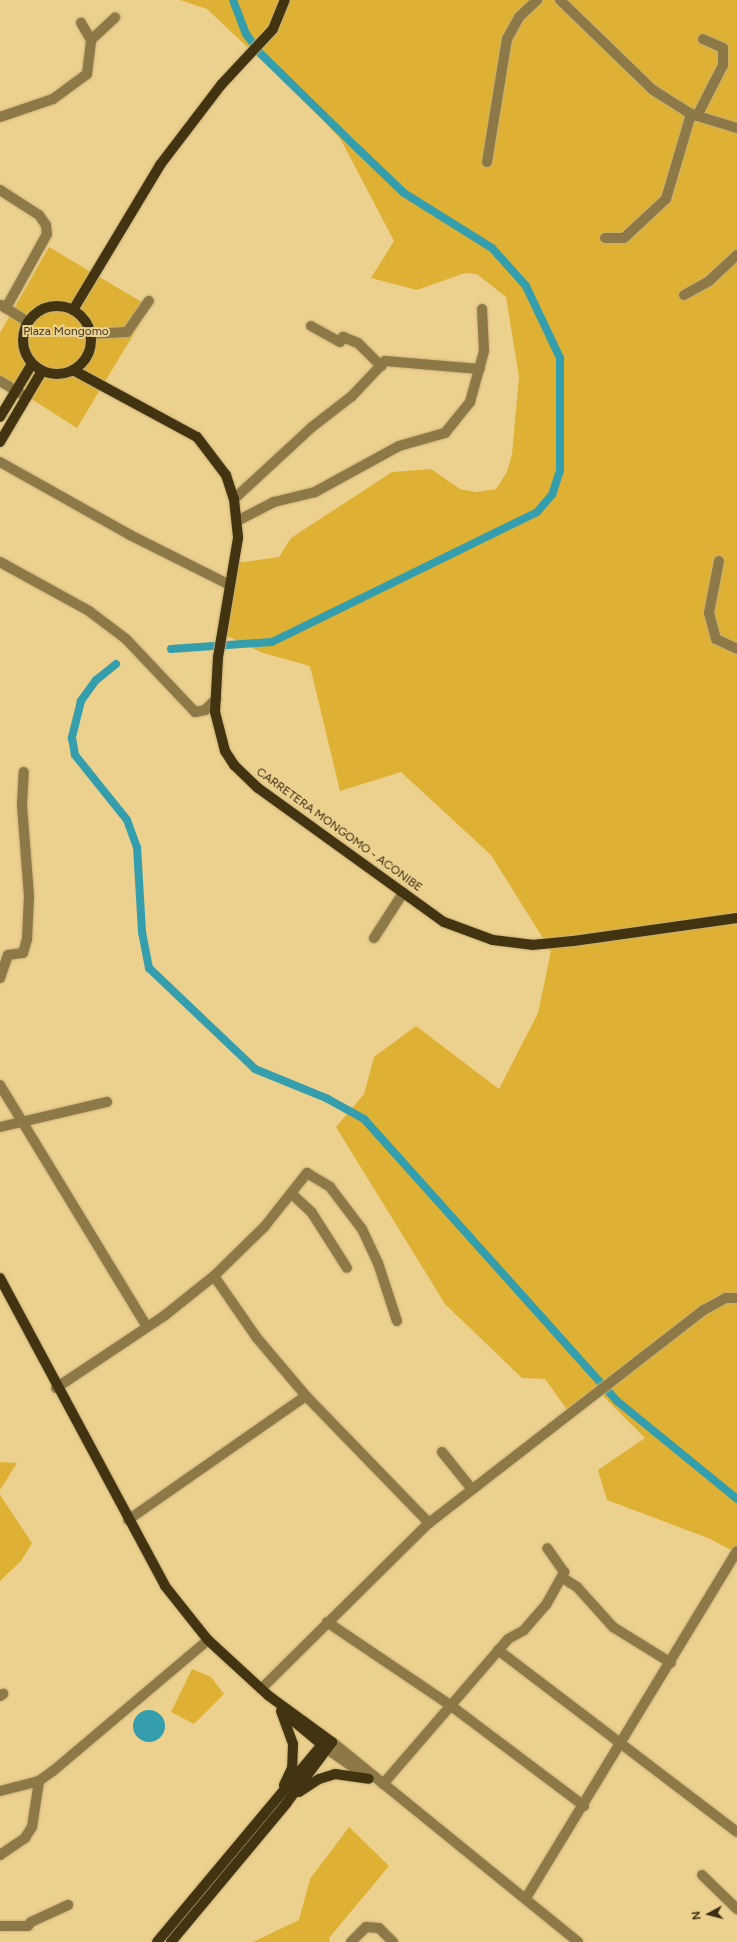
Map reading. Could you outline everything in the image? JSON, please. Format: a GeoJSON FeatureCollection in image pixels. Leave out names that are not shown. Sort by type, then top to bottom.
{"type":"FeatureCollection","features":[{"type":"Feature","properties":{"kind":"main road"},"geometry":{"type":"LineString","coordinates":[[73,310],[160,165],[221,85],[273,29],[285,0]]}},
{"type":"Feature","properties":{"kind":"main road"},"geometry":{"type":"LineString","coordinates":[[64,307],[73,310],[84,320],[90,334],[91,344],[83,362],[73,370],[58,375],[42,371],[32,364],[23,344],[28,322],[43,309],[64,307]]}},
{"type":"Feature","properties":{"kind":"main road","name":"CARRETERA MONGOMO - ACONIBE"},"geometry":{"type":"LineString","coordinates":[[83,362],[98,382]]}},
{"type":"Feature","properties":{"kind":"main road"},"geometry":{"type":"LineString","coordinates":[[0,417],[32,364]]}},
{"type":"Feature","properties":{"kind":"main road","name":"CARRETERA MONGOMO - ACONIBE"},"geometry":{"type":"LineString","coordinates":[[73,370],[98,382],[198,437],[222,468],[234,499],[237,521],[235,562],[218,657],[216,699],[218,733],[238,770],[444,922],[470,934],[532,945],[737,918]]}},
{"type":"Feature","properties":{"kind":"main road"},"geometry":{"type":"LineString","coordinates":[[0,442],[42,371]]}},
{"type":"Feature","properties":{"kind":"main road"},"geometry":{"type":"LineString","coordinates":[[0,1278],[56,1388],[165,1586],[208,1640],[269,1696],[327,1744]]}},
{"type":"Feature","properties":{"kind":"main road"},"geometry":{"type":"LineString","coordinates":[[269,1696],[281,1711],[291,1731],[293,1756],[282,1801]]}},
{"type":"Feature","properties":{"kind":"main road"},"geometry":{"type":"LineString","coordinates":[[281,1711],[327,1744]]}},
{"type":"Feature","properties":{"kind":"main road"},"geometry":{"type":"LineString","coordinates":[[171,1942],[327,1744]]}},
{"type":"Feature","properties":{"kind":"main road"},"geometry":{"type":"LineString","coordinates":[[157,1942],[282,1801],[326,1776],[344,1774],[369,1779]]}},
{"type":"Feature","properties":{"kind":"street"},"geometry":{"type":"LineString","coordinates":[[487,162],[507,39],[519,17],[537,0]]}},
{"type":"Feature","properties":{"kind":"street"},"geometry":{"type":"LineString","coordinates":[[560,0],[653,90],[694,115],[737,128]]}},
{"type":"Feature","properties":{"kind":"street"},"geometry":{"type":"LineString","coordinates":[[91,40],[115,18]]}},
{"type":"Feature","properties":{"kind":"street"},"geometry":{"type":"LineString","coordinates":[[0,117],[53,98],[87,74],[91,40],[81,23]]}},
{"type":"Feature","properties":{"kind":"street"},"geometry":{"type":"LineString","coordinates":[[605,238],[624,238],[666,199],[694,115],[723,65],[723,48],[703,39]]}},
{"type":"Feature","properties":{"kind":"street"},"geometry":{"type":"LineString","coordinates":[[0,190],[38,214],[46,225],[47,234],[3,306],[28,322]]}},
{"type":"Feature","properties":{"kind":"street"},"geometry":{"type":"LineString","coordinates":[[684,294],[709,281],[737,255]]}},
{"type":"Feature","properties":{"kind":"street"},"geometry":{"type":"LineString","coordinates":[[90,334],[127,332],[149,301]]}},
{"type":"Feature","properties":{"kind":"street"},"geometry":{"type":"LineString","coordinates":[[237,521],[274,502],[315,492],[399,446],[445,433],[470,402],[480,369],[484,351],[482,309]]}},
{"type":"Feature","properties":{"kind":"street"},"geometry":{"type":"LineString","coordinates":[[311,326],[340,342],[343,337],[358,343],[381,366]]}},
{"type":"Feature","properties":{"kind":"street"},"geometry":{"type":"LineString","coordinates":[[234,499],[301,437],[352,396],[381,366],[390,360],[480,369]]}},
{"type":"Feature","properties":{"kind":"street"},"geometry":{"type":"LineString","coordinates":[[0,381],[27,397]]}},
{"type":"Feature","properties":{"kind":"street"},"geometry":{"type":"LineString","coordinates":[[0,462],[130,535],[230,585]]}},
{"type":"Feature","properties":{"kind":"street"},"geometry":{"type":"LineString","coordinates":[[719,561],[709,613],[716,639],[737,649]]}},
{"type":"Feature","properties":{"kind":"street"},"geometry":{"type":"LineString","coordinates":[[0,562],[89,611],[126,639],[195,712],[205,710],[216,699]]}},
{"type":"Feature","properties":{"kind":"street"},"geometry":{"type":"LineString","coordinates":[[0,978],[8,955],[23,953],[27,939],[29,896],[22,805],[24,772]]}},
{"type":"Feature","properties":{"kind":"street"},"geometry":{"type":"LineString","coordinates":[[374,938],[403,893]]}},
{"type":"Feature","properties":{"kind":"street"},"geometry":{"type":"LineString","coordinates":[[0,1085],[20,1123],[147,1327]]}},
{"type":"Feature","properties":{"kind":"street"},"geometry":{"type":"LineString","coordinates":[[0,1127],[107,1102]]}},
{"type":"Feature","properties":{"kind":"street"},"geometry":{"type":"LineString","coordinates":[[56,1388],[147,1327],[214,1276],[293,1195],[307,1173],[330,1187],[362,1229],[378,1263],[397,1321]]}},
{"type":"Feature","properties":{"kind":"street"},"geometry":{"type":"LineString","coordinates":[[293,1195],[312,1213],[347,1268]]}},
{"type":"Feature","properties":{"kind":"street"},"geometry":{"type":"LineString","coordinates":[[214,1276],[257,1338],[306,1396],[429,1523]]}},
{"type":"Feature","properties":{"kind":"street"},"geometry":{"type":"LineString","coordinates":[[261,1689],[327,1622],[429,1523],[471,1488],[577,1405],[704,1310],[726,1298],[737,1298]]}},
{"type":"Feature","properties":{"kind":"street"},"geometry":{"type":"LineString","coordinates":[[128,1520],[306,1396]]}},
{"type":"Feature","properties":{"kind":"street"},"geometry":{"type":"LineString","coordinates":[[442,1452],[471,1488]]}},
{"type":"Feature","properties":{"kind":"street"},"geometry":{"type":"LineString","coordinates":[[383,1784],[498,1650],[524,1630],[563,1578],[564,1572],[547,1548]]}},
{"type":"Feature","properties":{"kind":"street"},"geometry":{"type":"LineString","coordinates":[[526,1898],[671,1663],[737,1551]]}},
{"type":"Feature","properties":{"kind":"street"},"geometry":{"type":"LineString","coordinates":[[563,1578],[577,1587],[613,1627],[671,1663]]}},
{"type":"Feature","properties":{"kind":"street"},"geometry":{"type":"LineString","coordinates":[[327,1622],[450,1705],[584,1806]]}},
{"type":"Feature","properties":{"kind":"street"},"geometry":{"type":"LineString","coordinates":[[0,1791],[39,1781],[208,1640]]}},
{"type":"Feature","properties":{"kind":"street"},"geometry":{"type":"LineString","coordinates":[[498,1650],[737,1832]]}},
{"type":"Feature","properties":{"kind":"street"},"geometry":{"type":"LineString","coordinates":[[327,1744],[369,1779],[383,1784]]}},
{"type":"Feature","properties":{"kind":"street"},"geometry":{"type":"LineString","coordinates":[[327,1744],[383,1784],[526,1898],[578,1942]]}},
{"type":"Feature","properties":{"kind":"street"},"geometry":{"type":"LineString","coordinates":[[0,1855],[25,1838],[32,1827],[39,1781]]}},
{"type":"Feature","properties":{"kind":"street"},"geometry":{"type":"LineString","coordinates":[[702,1875],[737,1909]]}},
{"type":"Feature","properties":{"kind":"street"},"geometry":{"type":"LineString","coordinates":[[0,1926],[28,1926],[31,1922],[68,1905]]}},
{"type":"Feature","properties":{"kind":"street"},"geometry":{"type":"LineString","coordinates":[[351,1942],[366,1927],[379,1928],[393,1942]]}},
{"type":"Feature","properties":{"kind":"green space"},"geometry":{"type":"Polygon","coordinates":[[[180,0],[737,0],[737,1553],[708,1538],[607,1500],[598,1470],[645,1438],[601,1394],[571,1415],[545,1379],[522,1378],[445,1304],[336,1127],[364,1094],[374,1057],[416,1026],[499,1089],[538,1013],[551,951],[491,855],[401,772],[340,791],[310,666],[263,653],[225,635],[237,563],[279,557],[291,538],[392,472],[431,469],[460,489],[476,492],[496,489],[507,472],[512,454],[519,377],[506,297],[477,274],[465,273],[417,290],[371,278],[394,241],[341,140],[314,110],[207,9],[180,0]]]}},
{"type":"Feature","properties":{"kind":"green space","name":"Plaza Mongomo"},"geometry":{"type":"Polygon","coordinates":[[[49,247],[150,307],[77,428],[0,379],[0,333],[49,247]]]}},
{"type":"Feature","properties":{"kind":"green space"},"geometry":{"type":"Polygon","coordinates":[[[0,1462],[17,1463],[0,1490],[0,1462]]]}},
{"type":"Feature","properties":{"kind":"green space"},"geometry":{"type":"Polygon","coordinates":[[[0,1495],[32,1543],[21,1561],[0,1581],[0,1495]]]}},
{"type":"Feature","properties":{"kind":"green space"},"geometry":{"type":"Polygon","coordinates":[[[192,1669],[211,1677],[224,1694],[194,1724],[171,1712],[192,1669]]]}},
{"type":"Feature","properties":{"kind":"green space"},"geometry":{"type":"Polygon","coordinates":[[[349,1827],[389,1866],[329,1938],[330,1942],[253,1942],[299,1920],[310,1879],[349,1827]]]}},
{"type":"Feature","properties":{"kind":"water"},"geometry":{"type":"Polygon","coordinates":[[[146,1710],[152,1710],[162,1717],[165,1726],[164,1732],[158,1739],[152,1742],[146,1742],[136,1735],[133,1729],[133,1723],[140,1713],[146,1710]]]}},
{"type":"Feature","properties":{"kind":"waterway"},"geometry":{"type":"LineString","coordinates":[[171,649],[272,642],[537,512],[552,495],[560,471],[560,358],[526,286],[492,248],[404,193],[357,148],[260,53],[246,34],[233,0]]}},
{"type":"Feature","properties":{"kind":"waterway"},"geometry":{"type":"LineString","coordinates":[[116,664],[96,680],[81,701],[72,738],[75,755],[127,820],[137,847],[142,932],[149,968],[255,1069],[326,1098],[364,1119],[617,1401],[737,1499]]}}]}
